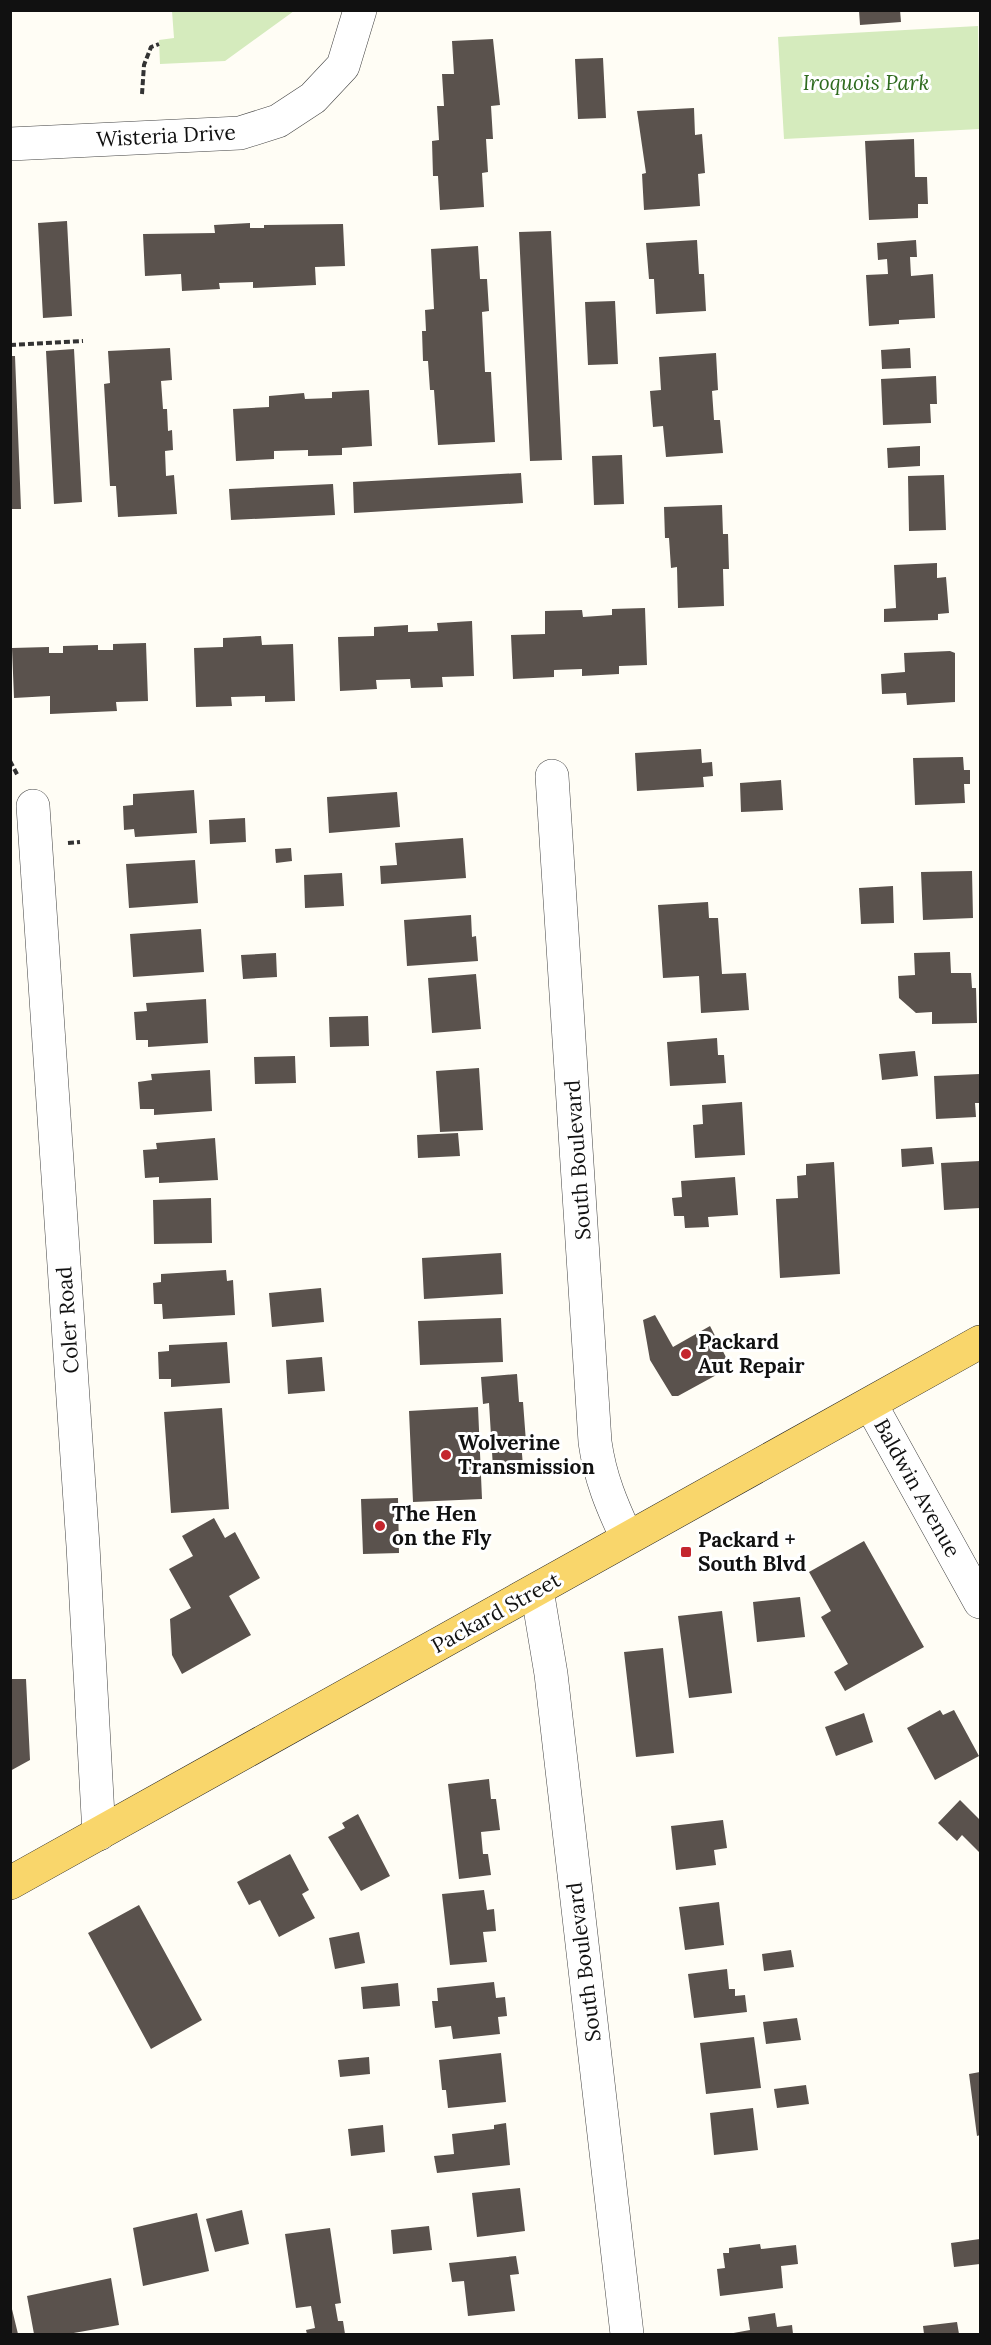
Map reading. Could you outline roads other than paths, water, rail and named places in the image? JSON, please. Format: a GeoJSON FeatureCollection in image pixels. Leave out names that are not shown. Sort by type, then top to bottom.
{"type":"FeatureCollection","features":[{"type":"Feature","properties":{"kind":"main road","name":"Packard Street"},"geometry":{"type":"LineString","coordinates":[[10,1883],[981,1342]]}},
{"type":"Feature","properties":{"kind":"street","name":"Wisteria Drive"},"geometry":{"type":"LineString","coordinates":[[14,144],[240,133],[278,121],[313,98],[343,66],[360,10]]}},
{"type":"Feature","properties":{"kind":"street","name":"South Boulevard"},"geometry":{"type":"LineString","coordinates":[[552,776],[595,1442],[599,1470],[608,1498],[627,1538]]}},
{"type":"Feature","properties":{"kind":"street","name":"Coler Road"},"geometry":{"type":"LineString","coordinates":[[33,806],[82,1534],[99,1834]]}},
{"type":"Feature","properties":{"kind":"street","name":"Baldwin Avenue"},"geometry":{"type":"LineString","coordinates":[[871,1405],[981,1602]]}},
{"type":"Feature","properties":{"kind":"street","name":"South Boulevard"},"geometry":{"type":"LineString","coordinates":[[537,1590],[551,1674],[627,2334]]}},
{"type":"Feature","properties":{"kind":"place","name":"Packard Aut Repair"},"geometry":{"type":"Point","coordinates":[686,1354]}},
{"type":"Feature","properties":{"kind":"place","name":"Wolverine Transmission"},"geometry":{"type":"Point","coordinates":[446,1455]}},
{"type":"Feature","properties":{"kind":"place","name":"The Hen on the Fly"},"geometry":{"type":"Point","coordinates":[380,1526]}},
{"type":"Feature","properties":{"kind":"place","name":"Packard + South Blvd"},"geometry":{"type":"Point","coordinates":[686,1552]}},
{"type":"Feature","properties":{"kind":"park label","name":"Iroquois Park"},"geometry":{"type":"Point","coordinates":[866,83]}}]}
